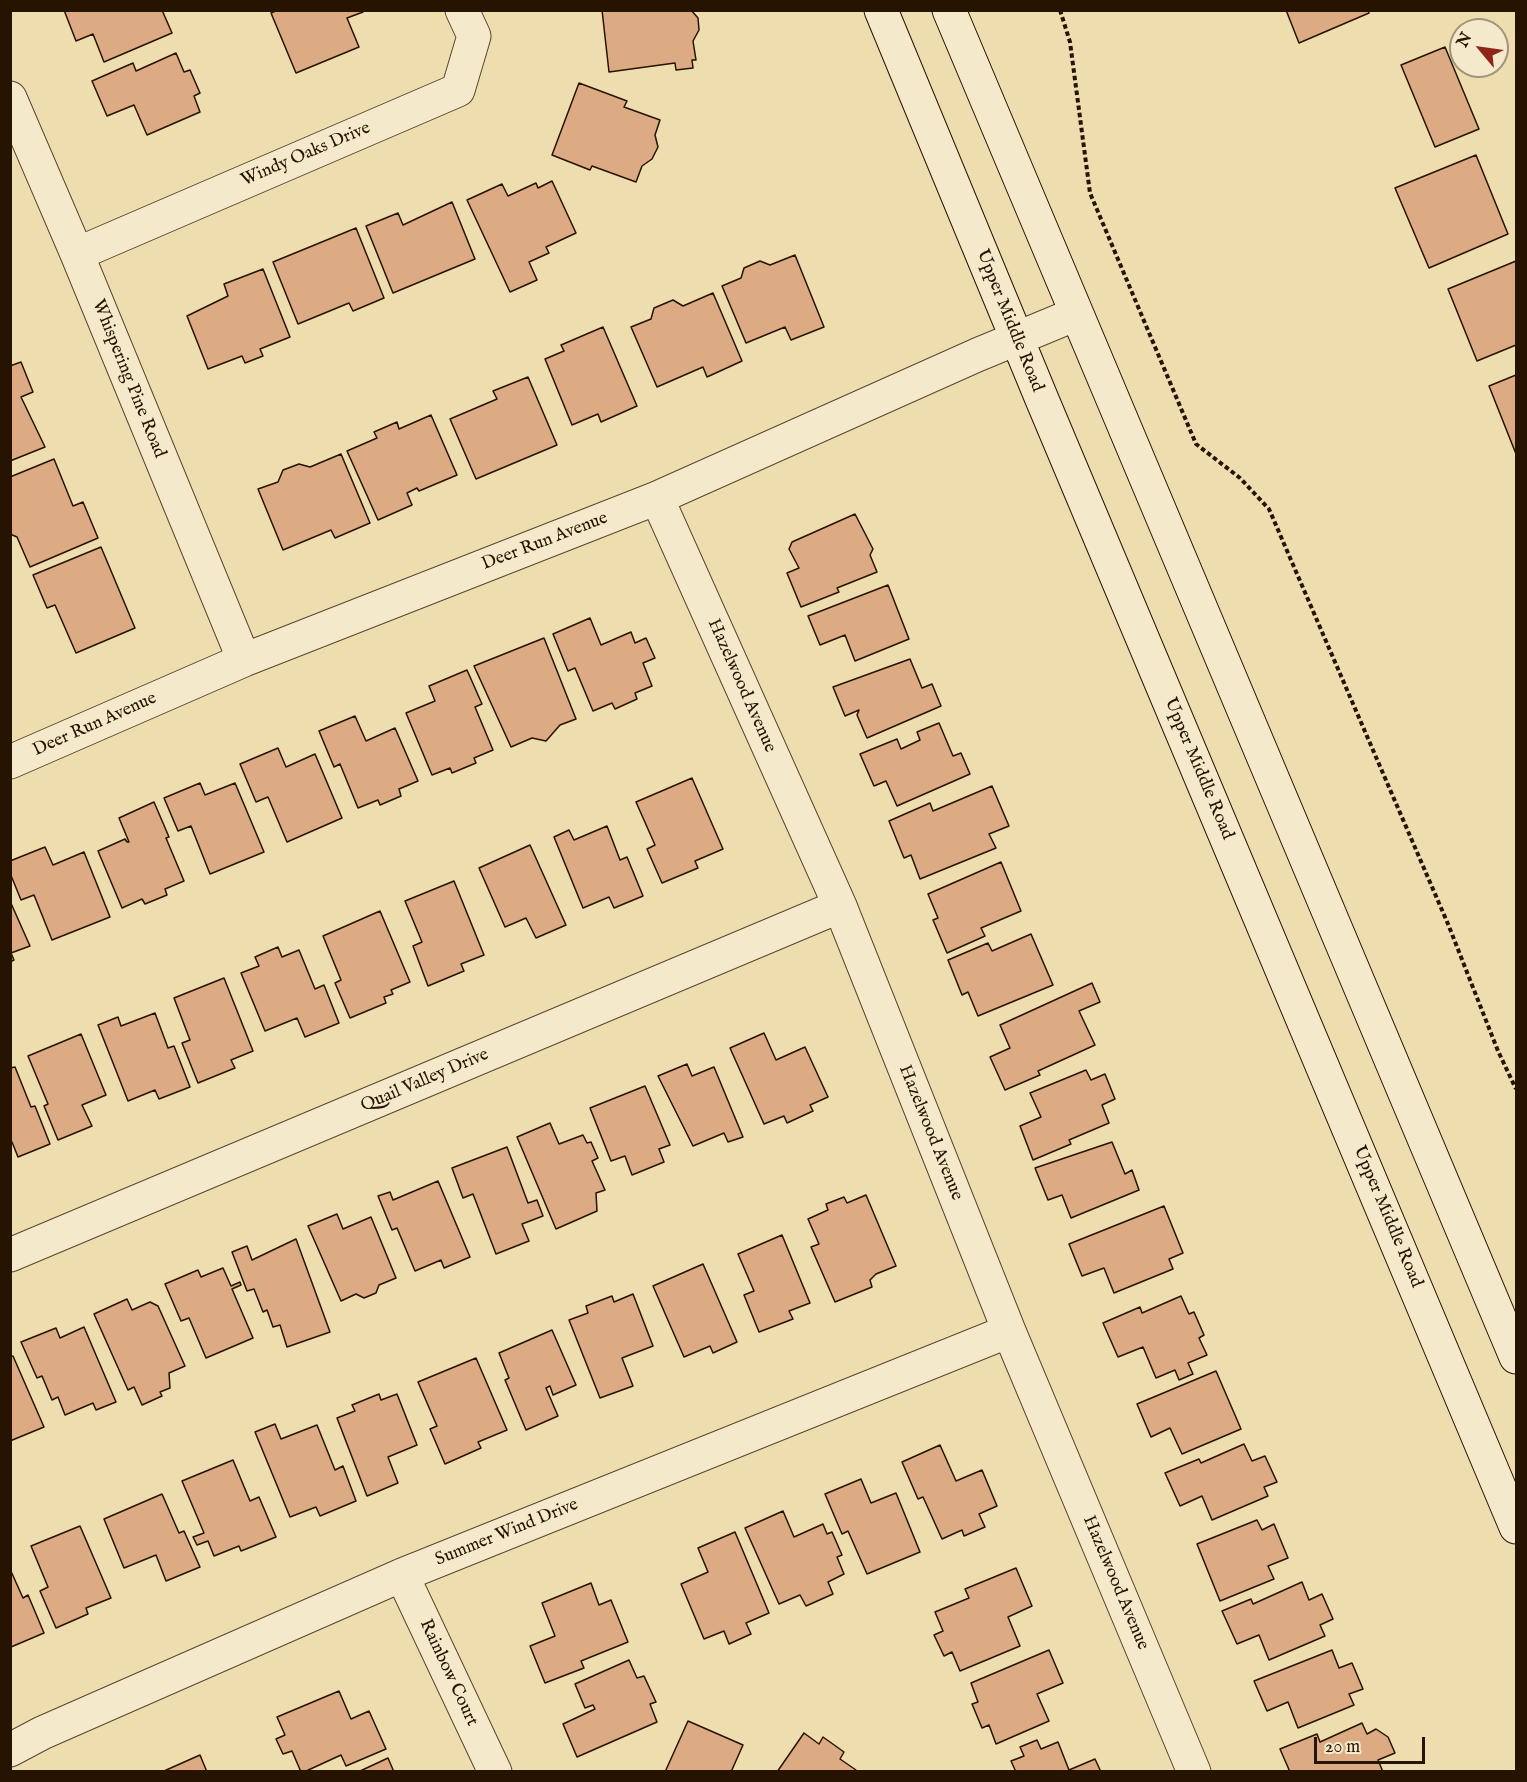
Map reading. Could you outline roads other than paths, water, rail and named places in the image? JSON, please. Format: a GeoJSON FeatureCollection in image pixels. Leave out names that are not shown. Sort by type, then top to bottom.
{"type":"FeatureCollection","features":[{"type":"Feature","properties":{"kind":"street","name":"Windy Oaks Drive"},"geometry":{"type":"LineString","coordinates":[[77,254],[458,90],[474,36],[462,10]]}},
{"type":"Feature","properties":{"kind":"street","name":"Upper Middle Road"},"geometry":{"type":"LineString","coordinates":[[881,10],[1016,338],[1516,1527]]}},
{"type":"Feature","properties":{"kind":"street"},"geometry":{"type":"LineString","coordinates":[[949,10],[1516,1357]]}},
{"type":"Feature","properties":{"kind":"street","name":"Whispering Pine Road"},"geometry":{"type":"LineString","coordinates":[[10,98],[77,254],[244,660]]}},
{"type":"Feature","properties":{"kind":"street","name":"Deer Run Avenue"},"geometry":{"type":"LineString","coordinates":[[10,762],[244,660],[657,498],[1016,338],[1076,314]]}},
{"type":"Feature","properties":{"kind":"street","name":"Hazelwood Avenue"},"geometry":{"type":"LineString","coordinates":[[657,498],[840,906],[1009,1331],[1194,1772]]}},
{"type":"Feature","properties":{"kind":"street","name":"Quail Valley Drive"},"geometry":{"type":"LineString","coordinates":[[10,1255],[840,906]]}},
{"type":"Feature","properties":{"kind":"street","name":"Summer Wind Drive"},"geometry":{"type":"LineString","coordinates":[[10,1750],[42,1733],[402,1575],[1009,1331]]}},
{"type":"Feature","properties":{"kind":"street","name":"Rainbow Court"},"geometry":{"type":"LineString","coordinates":[[402,1575],[495,1772]]}}]}
